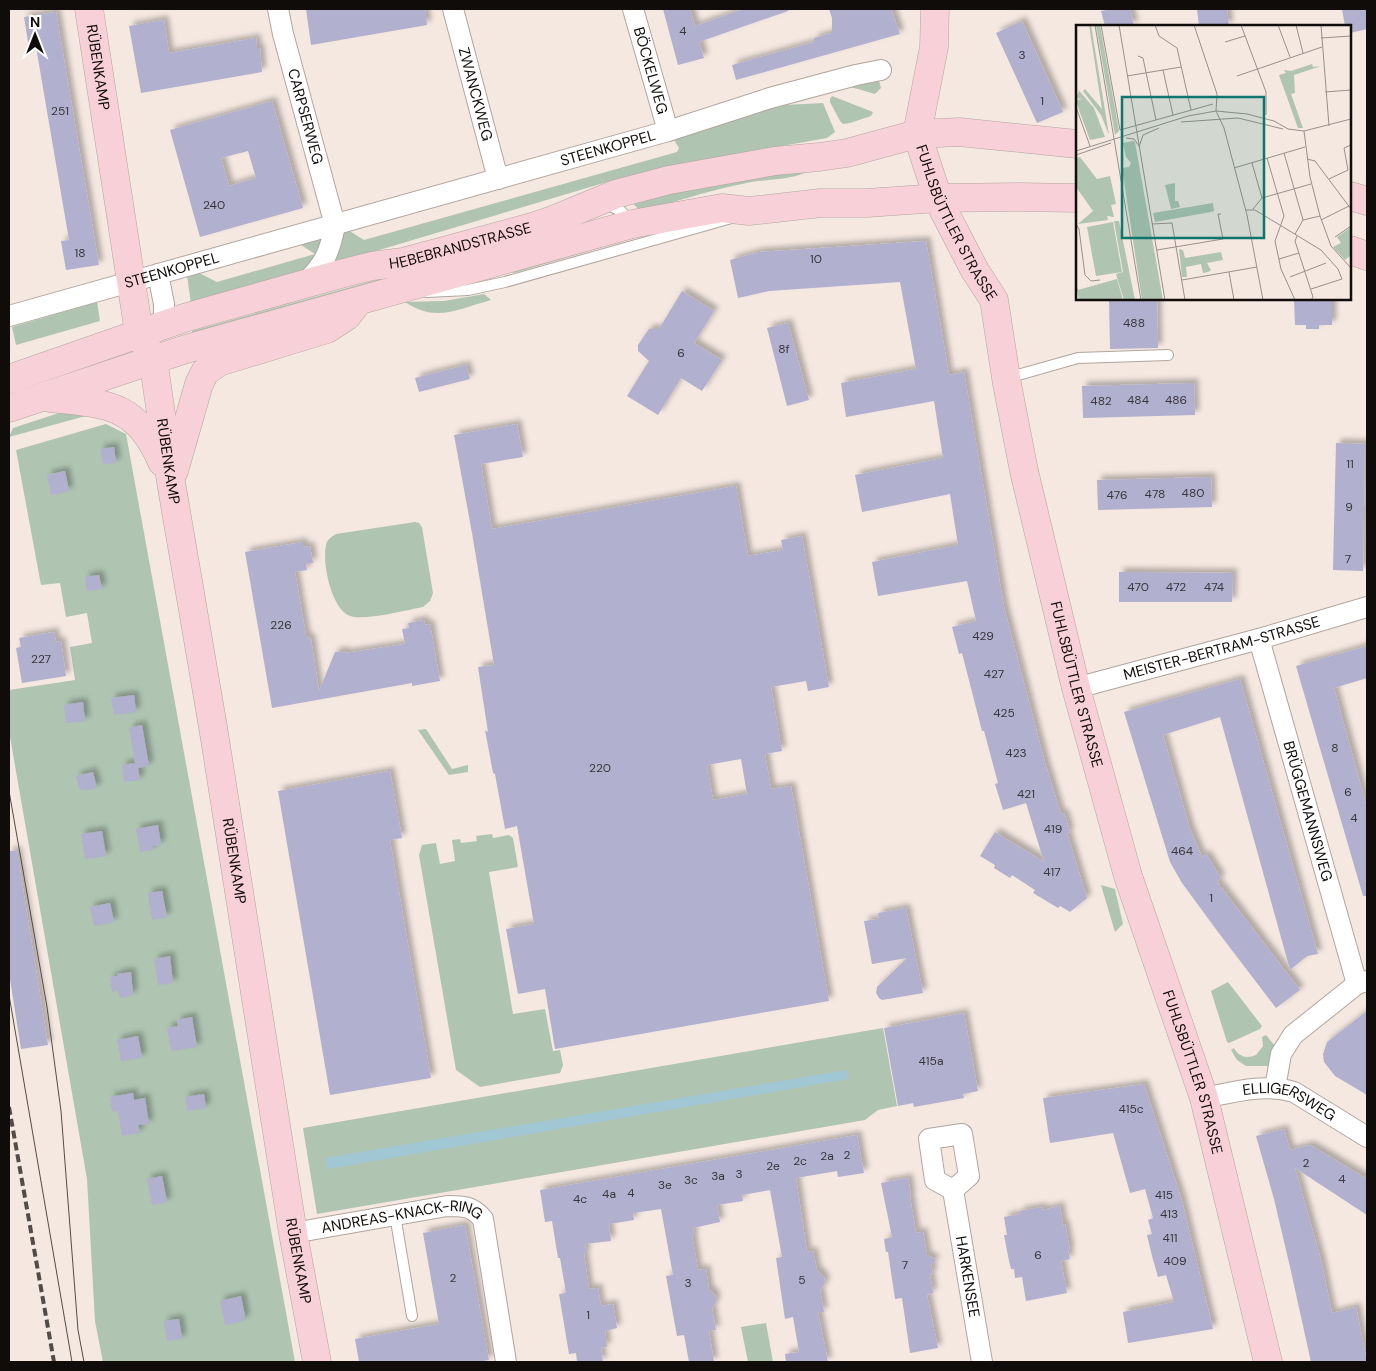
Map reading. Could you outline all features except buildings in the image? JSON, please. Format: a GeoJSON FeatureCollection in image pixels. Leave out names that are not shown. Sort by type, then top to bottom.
{"type":"FeatureCollection","features":[{"type":"Feature","properties":{"kind":"main road","name":"RÜBENKAMP"},"geometry":{"type":"LineString","coordinates":[[89,9],[132,282],[151,328],[153,359],[171,482],[213,727],[293,1233],[317,1362]]}},
{"type":"Feature","properties":{"kind":"main road","name":"FUHLSBÜTTLER STRASSE"},"geometry":{"type":"LineString","coordinates":[[935,9],[934,47],[917,134],[938,198],[974,269],[994,300],[1006,378],[1024,471],[1076,688],[1128,876],[1204,1098],[1268,1362]]}},
{"type":"Feature","properties":{"kind":"main road","name":"HEBEBRANDSTRASSE"},"geometry":{"type":"LineString","coordinates":[[9,379],[151,328],[304,284],[372,266],[404,262],[532,226],[553,220],[594,202],[638,187],[697,174],[847,153],[917,134],[958,132],[1076,144]]}},
{"type":"Feature","properties":{"kind":"main road","name":"HEBEBRANDSTRASSE"},"geometry":{"type":"LineString","coordinates":[[9,408],[153,359],[362,299],[632,235],[722,208],[739,215],[821,203],[867,203],[938,198],[1020,196],[1076,198]]}},
{"type":"Feature","properties":{"kind":"main road"},"geometry":{"type":"LineString","coordinates":[[1351,196],[1367,201]]}},
{"type":"Feature","properties":{"kind":"main road"},"geometry":{"type":"LineString","coordinates":[[1351,250],[1367,256]]}},
{"type":"Feature","properties":{"kind":"main road"},"geometry":{"type":"LineString","coordinates":[[171,482],[194,398],[202,376],[208,369],[219,362],[327,329],[347,316],[362,299]]}},
{"type":"Feature","properties":{"kind":"main road"},"geometry":{"type":"LineString","coordinates":[[41,398],[102,404],[122,412],[143,428],[155,445],[171,482]]}},
{"type":"Feature","properties":{"kind":"street","name":"CARPSERWEG"},"geometry":{"type":"LineString","coordinates":[[278,9],[290,62],[335,225]]}},
{"type":"Feature","properties":{"kind":"street","name":"ZWANCKWEG"},"geometry":{"type":"LineString","coordinates":[[452,9],[498,179]]}},
{"type":"Feature","properties":{"kind":"street","name":"BÖCKELWEG"},"geometry":{"type":"LineString","coordinates":[[634,9],[668,131]]}},
{"type":"Feature","properties":{"kind":"street","name":"STEENKOPPEL"},"geometry":{"type":"LineString","coordinates":[[9,316],[668,131],[770,98],[881,70]]}},
{"type":"Feature","properties":{"kind":"street"},"geometry":{"type":"LineString","coordinates":[[304,284],[314,275],[327,257],[335,225]]}},
{"type":"Feature","properties":{"kind":"street","name":"RÜBENKAMP"},"geometry":{"type":"LineString","coordinates":[[151,328],[164,304],[158,274]]}},
{"type":"Feature","properties":{"kind":"street","name":"MEISTER-BERTRAM-STRASSE"},"geometry":{"type":"LineString","coordinates":[[1076,688],[1259,638],[1367,606]]}},
{"type":"Feature","properties":{"kind":"street","name":"BRÜGGEMANNSWEG"},"geometry":{"type":"LineString","coordinates":[[1259,638],[1362,983]]}},
{"type":"Feature","properties":{"kind":"street"},"geometry":{"type":"LineString","coordinates":[[1275,1088],[1281,1054],[1293,1035],[1362,983]]}},
{"type":"Feature","properties":{"kind":"street","name":"ELLIGERSWEG"},"geometry":{"type":"LineString","coordinates":[[1204,1098],[1258,1088],[1275,1088],[1294,1092],[1367,1137]]}},
{"type":"Feature","properties":{"kind":"street","name":"HARKENSEE"},"geometry":{"type":"LineString","coordinates":[[953,1190],[982,1362]]}},
{"type":"Feature","properties":{"kind":"street","name":"ANDREAS-KNACK-RING"},"geometry":{"type":"LineString","coordinates":[[293,1233],[447,1206],[462,1206],[475,1210],[483,1219],[506,1362]]}},
{"type":"Feature","properties":{"kind":"lane"},"geometry":{"type":"LineString","coordinates":[[594,202],[617,208],[627,216],[632,235]]}},
{"type":"Feature","properties":{"kind":"lane"},"geometry":{"type":"LineString","coordinates":[[1006,378],[1078,358],[1168,355]]}},
{"type":"Feature","properties":{"kind":"lane"},"geometry":{"type":"LineString","coordinates":[[395,1215],[412,1316]]}},
{"type":"Feature","properties":{"kind":"green space"},"geometry":{"type":"Polygon","coordinates":[[[876,79],[879,81],[881,88],[875,94],[851,87],[851,85],[876,79]]]}},
{"type":"Feature","properties":{"kind":"green space"},"geometry":{"type":"Polygon","coordinates":[[[832,96],[873,112],[871,116],[843,124],[830,102],[832,96]]]}},
{"type":"Feature","properties":{"kind":"green space"},"geometry":{"type":"Polygon","coordinates":[[[823,103],[835,132],[827,138],[679,164],[617,179],[339,262],[333,261],[342,232],[348,230],[364,240],[677,152],[679,148],[673,138],[734,118],[785,105],[823,103]]]}},
{"type":"Feature","properties":{"kind":"green space"},"geometry":{"type":"Polygon","coordinates":[[[816,167],[799,175],[729,187],[641,212],[628,198],[816,167]]]}},
{"type":"Feature","properties":{"kind":"green space"},"geometry":{"type":"Polygon","coordinates":[[[323,237],[310,268],[300,273],[191,304],[187,275],[199,273],[217,282],[315,254],[301,245],[323,237]]]}},
{"type":"Feature","properties":{"kind":"green space"},"geometry":{"type":"Polygon","coordinates":[[[624,239],[620,242],[514,273],[511,271],[624,239]]]}},
{"type":"Feature","properties":{"kind":"green space"},"geometry":{"type":"Polygon","coordinates":[[[488,249],[192,337],[192,331],[488,249]]]}},
{"type":"Feature","properties":{"kind":"green space"},"geometry":{"type":"Polygon","coordinates":[[[484,294],[491,300],[447,312],[427,312],[405,302],[444,301],[484,294]]]}},
{"type":"Feature","properties":{"kind":"green space"},"geometry":{"type":"Polygon","coordinates":[[[97,302],[100,321],[16,345],[12,327],[97,302]]]}},
{"type":"Feature","properties":{"kind":"green space"},"geometry":{"type":"Polygon","coordinates":[[[104,411],[9,437],[13,428],[62,412],[104,411]]]}},
{"type":"Feature","properties":{"kind":"green space"},"geometry":{"type":"Polygon","coordinates":[[[106,424],[126,434],[295,1362],[103,1362],[95,1321],[87,1179],[9,731],[9,690],[75,680],[70,647],[92,643],[87,613],[66,617],[60,583],[41,585],[16,450],[106,424]]]}},
{"type":"Feature","properties":{"kind":"green space"},"geometry":{"type":"Polygon","coordinates":[[[415,522],[419,523],[422,527],[433,593],[430,601],[423,607],[375,616],[356,617],[343,612],[329,584],[325,562],[328,540],[336,534],[415,522]]]}},
{"type":"Feature","properties":{"kind":"green space"},"geometry":{"type":"Polygon","coordinates":[[[426,729],[452,769],[468,765],[468,772],[449,775],[418,730],[426,729]]]}},
{"type":"Feature","properties":{"kind":"green space"},"geometry":{"type":"Polygon","coordinates":[[[492,834],[493,838],[509,835],[513,838],[518,867],[489,872],[513,1014],[545,1009],[553,1051],[560,1050],[563,1065],[560,1073],[480,1087],[456,1070],[419,855],[422,845],[436,843],[440,864],[455,861],[452,840],[460,839],[461,843],[477,841],[476,836],[492,834]]]}},
{"type":"Feature","properties":{"kind":"green space"},"geometry":{"type":"Polygon","coordinates":[[[1101,885],[1115,889],[1123,924],[1115,932],[1101,885]]]}},
{"type":"Feature","properties":{"kind":"green space"},"geometry":{"type":"Polygon","coordinates":[[[1228,982],[1262,1026],[1260,1029],[1229,1043],[1227,1042],[1211,991],[1228,982]]]}},
{"type":"Feature","properties":{"kind":"green space"},"geometry":{"type":"Polygon","coordinates":[[[883,1028],[897,1106],[878,1110],[865,1120],[317,1214],[303,1128],[883,1028]]]}},
{"type":"Feature","properties":{"kind":"green space"},"geometry":{"type":"Polygon","coordinates":[[[1266,1035],[1275,1046],[1270,1066],[1246,1066],[1237,1060],[1231,1050],[1234,1048],[1238,1053],[1249,1057],[1256,1055],[1263,1046],[1262,1037],[1266,1035]]]}},
{"type":"Feature","properties":{"kind":"green space"},"geometry":{"type":"Polygon","coordinates":[[[766,1323],[773,1362],[748,1362],[741,1327],[766,1323]]]}},
{"type":"Feature","properties":{"kind":"water"},"geometry":{"type":"Polygon","coordinates":[[[847,1070],[848,1079],[327,1169],[325,1158],[847,1070]]]}},
{"type":"Feature","properties":{"kind":"tram line"},"geometry":{"type":"LineString","coordinates":[[9,791],[47,1007],[61,1111],[78,1330],[84,1362]]}},
{"type":"Feature","properties":{"kind":"tram line"},"geometry":{"type":"LineString","coordinates":[[9,995],[72,1362]]}},
{"type":"Feature","properties":{"kind":"railway"},"geometry":{"type":"LineString","coordinates":[[9,1107],[54,1362]]}}]}
